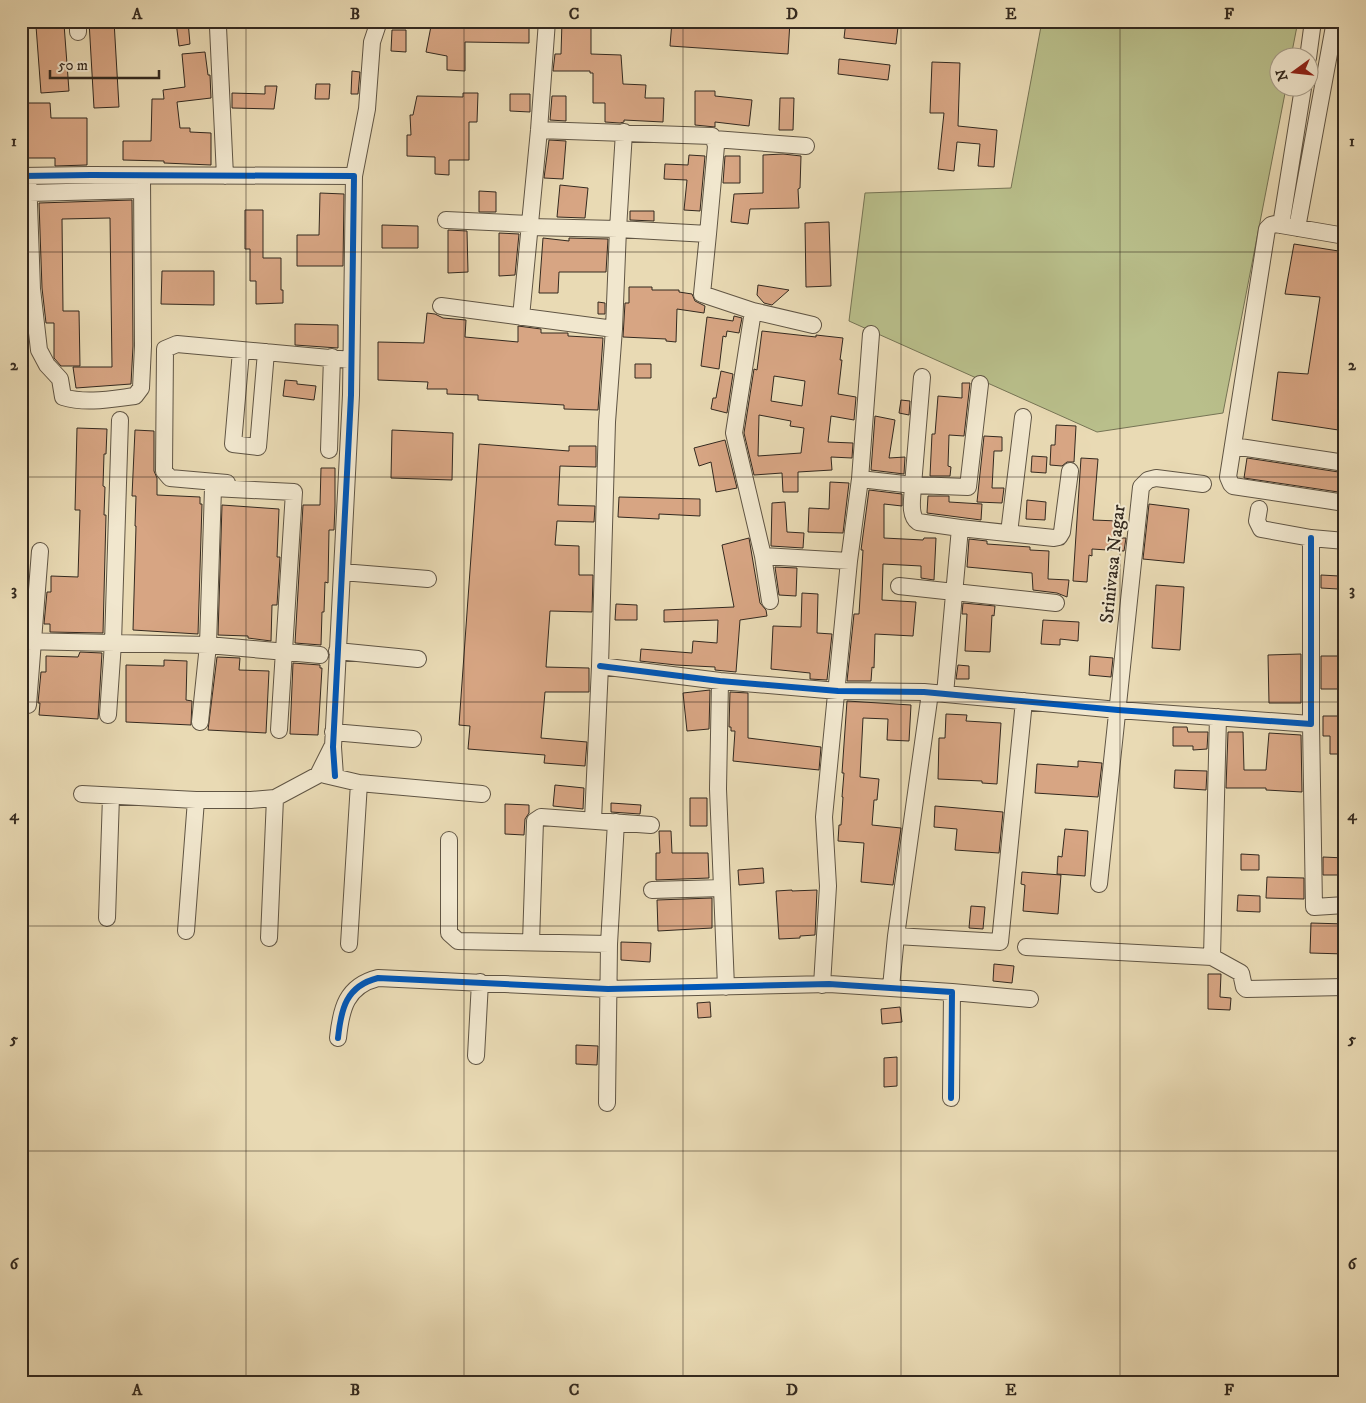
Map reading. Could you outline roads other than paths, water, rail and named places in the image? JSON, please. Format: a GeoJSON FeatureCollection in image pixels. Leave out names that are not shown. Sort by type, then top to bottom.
{"type":"FeatureCollection","features":[{"type":"Feature","properties":{"kind":"street"},"geometry":{"type":"LineString","coordinates":[[334,776],[333,739],[351,360],[354,176],[367,109],[372,42],[379,21]]}},
{"type":"Feature","properties":{"kind":"street"},"geometry":{"type":"LineString","coordinates":[[521,317],[539,130],[547,21]]}},
{"type":"Feature","properties":{"kind":"street"},"geometry":{"type":"LineString","coordinates":[[1309,48],[1313,21]]}},
{"type":"Feature","properties":{"kind":"street"},"geometry":{"type":"LineString","coordinates":[[1289,227],[1335,21]]}},
{"type":"Feature","properties":{"kind":"street"},"geometry":{"type":"LineString","coordinates":[[218,27],[225,176]]}},
{"type":"Feature","properties":{"kind":"street"},"geometry":{"type":"LineString","coordinates":[[1289,227],[1302,98]]}},
{"type":"Feature","properties":{"kind":"street"},"geometry":{"type":"LineString","coordinates":[[539,130],[706,135],[712,136],[714,139],[806,146]]}},
{"type":"Feature","properties":{"kind":"street"},"geometry":{"type":"LineString","coordinates":[[593,820],[600,666],[607,422],[614,329],[624,132]]}},
{"type":"Feature","properties":{"kind":"street"},"geometry":{"type":"LineString","coordinates":[[714,139],[716,146],[702,294],[753,311],[813,325]]}},
{"type":"Feature","properties":{"kind":"street"},"geometry":{"type":"LineString","coordinates":[[91,175],[142,183],[143,346],[141,388],[135,396],[106,400],[75,401],[63,398],[60,379],[47,365],[39,350],[32,289],[29,193],[25,176],[91,175]]}},
{"type":"Feature","properties":{"kind":"street"},"geometry":{"type":"LineString","coordinates":[[29,193],[225,176],[354,176]]}},
{"type":"Feature","properties":{"kind":"street"},"geometry":{"type":"LineString","coordinates":[[446,220],[529,226],[708,234]]}},
{"type":"Feature","properties":{"kind":"street"},"geometry":{"type":"LineString","coordinates":[[1345,236],[1271,225],[1267,229],[1228,478],[1230,484],[1234,486],[1345,503]]}},
{"type":"Feature","properties":{"kind":"street"},"geometry":{"type":"LineString","coordinates":[[440,306],[614,329]]}},
{"type":"Feature","properties":{"kind":"street"},"geometry":{"type":"LineString","coordinates":[[753,311],[734,433],[763,556],[770,600]]}},
{"type":"Feature","properties":{"kind":"street"},"geometry":{"type":"LineString","coordinates":[[822,985],[828,886],[824,817],[838,691],[849,561],[860,479],[871,334]]}},
{"type":"Feature","properties":{"kind":"street"},"geometry":{"type":"LineString","coordinates":[[261,485],[170,478],[164,471],[165,349],[177,344],[351,360]]}},
{"type":"Feature","properties":{"kind":"street"},"geometry":{"type":"LineString","coordinates":[[241,351],[233,444],[258,448],[266,352]]}},
{"type":"Feature","properties":{"kind":"street"},"geometry":{"type":"LineString","coordinates":[[329,450],[332,357]]}},
{"type":"Feature","properties":{"kind":"street"},"geometry":{"type":"LineString","coordinates":[[922,377],[912,513],[914,519],[918,522],[1054,538],[1062,532],[1070,470]]}},
{"type":"Feature","properties":{"kind":"street"},"geometry":{"type":"LineString","coordinates":[[860,479],[913,485],[968,487],[980,384]]}},
{"type":"Feature","properties":{"kind":"street"},"geometry":{"type":"LineString","coordinates":[[1009,532],[1023,417]]}},
{"type":"Feature","properties":{"kind":"street"},"geometry":{"type":"LineString","coordinates":[[108,715],[114,643],[120,420]]}},
{"type":"Feature","properties":{"kind":"street"},"geometry":{"type":"LineString","coordinates":[[1233,446],[1345,463]]}},
{"type":"Feature","properties":{"kind":"street","name":"Srinivasa Nagar"},"geometry":{"type":"LineString","coordinates":[[1118,710],[1141,487],[1148,480],[1156,478],[1203,484]]}},
{"type":"Feature","properties":{"kind":"street"},"geometry":{"type":"LineString","coordinates":[[200,722],[208,645],[213,488],[294,492],[282,651],[279,730]]}},
{"type":"Feature","properties":{"kind":"street"},"geometry":{"type":"LineString","coordinates":[[1259,509],[1257,522],[1261,529],[1311,538],[1345,541]]}},
{"type":"Feature","properties":{"kind":"street"},"geometry":{"type":"LineString","coordinates":[[891,986],[896,936],[954,591],[960,528]]}},
{"type":"Feature","properties":{"kind":"street"},"geometry":{"type":"LineString","coordinates":[[1311,538],[1311,724],[1314,907],[1345,905]]}},
{"type":"Feature","properties":{"kind":"street"},"geometry":{"type":"LineString","coordinates":[[28,705],[27,641],[40,551]]}},
{"type":"Feature","properties":{"kind":"street"},"geometry":{"type":"LineString","coordinates":[[763,556],[849,561]]}},
{"type":"Feature","properties":{"kind":"street"},"geometry":{"type":"LineString","coordinates":[[342,572],[428,579]]}},
{"type":"Feature","properties":{"kind":"street"},"geometry":{"type":"LineString","coordinates":[[899,586],[1056,603]]}},
{"type":"Feature","properties":{"kind":"street"},"geometry":{"type":"LineString","coordinates":[[27,641],[208,645],[320,655]]}},
{"type":"Feature","properties":{"kind":"street"},"geometry":{"type":"LineString","coordinates":[[337,651],[418,659]]}},
{"type":"Feature","properties":{"kind":"street"},"geometry":{"type":"LineString","coordinates":[[600,666],[720,681],[838,691],[938,694],[1118,710],[1311,724]]}},
{"type":"Feature","properties":{"kind":"street"},"geometry":{"type":"LineString","coordinates":[[720,681],[718,789],[726,987]]}},
{"type":"Feature","properties":{"kind":"street"},"geometry":{"type":"LineString","coordinates":[[896,936],[1000,942],[1024,701]]}},
{"type":"Feature","properties":{"kind":"street"},"geometry":{"type":"LineString","coordinates":[[1099,884],[1118,710]]}},
{"type":"Feature","properties":{"kind":"street"},"geometry":{"type":"LineString","coordinates":[[1212,957],[1218,717]]}},
{"type":"Feature","properties":{"kind":"street"},"geometry":{"type":"LineString","coordinates":[[333,739],[413,739]]}},
{"type":"Feature","properties":{"kind":"street"},"geometry":{"type":"LineString","coordinates":[[318,775],[333,739]]}},
{"type":"Feature","properties":{"kind":"street"},"geometry":{"type":"LineString","coordinates":[[82,794],[196,800],[251,800],[275,798],[318,775],[334,776],[359,783],[482,794]]}},
{"type":"Feature","properties":{"kind":"street"},"geometry":{"type":"LineString","coordinates":[[349,944],[359,783]]}},
{"type":"Feature","properties":{"kind":"street"},"geometry":{"type":"LineString","coordinates":[[107,918],[111,796]]}},
{"type":"Feature","properties":{"kind":"street"},"geometry":{"type":"LineString","coordinates":[[269,938],[275,798]]}},
{"type":"Feature","properties":{"kind":"street"},"geometry":{"type":"LineString","coordinates":[[186,930],[196,800]]}},
{"type":"Feature","properties":{"kind":"street"},"geometry":{"type":"LineString","coordinates":[[531,942],[535,821],[540,816],[650,825]]}},
{"type":"Feature","properties":{"kind":"street"},"geometry":{"type":"LineString","coordinates":[[607,1103],[609,944],[616,822]]}},
{"type":"Feature","properties":{"kind":"street"},"geometry":{"type":"LineString","coordinates":[[449,840],[449,933],[458,941],[609,944]]}},
{"type":"Feature","properties":{"kind":"street"},"geometry":{"type":"LineString","coordinates":[[652,890],[722,888]]}},
{"type":"Feature","properties":{"kind":"street"},"geometry":{"type":"LineString","coordinates":[[1026,947],[1212,957],[1238,971],[1246,988],[1345,987]]}},
{"type":"Feature","properties":{"kind":"street"},"geometry":{"type":"LineString","coordinates":[[338,1038],[340,1017],[347,998],[360,985],[378,978],[608,990],[822,985],[891,986],[1030,999]]}},
{"type":"Feature","properties":{"kind":"street"},"geometry":{"type":"LineString","coordinates":[[476,1056],[480,982]]}},
{"type":"Feature","properties":{"kind":"street"},"geometry":{"type":"LineString","coordinates":[[951,1098],[952,992]]}}]}
